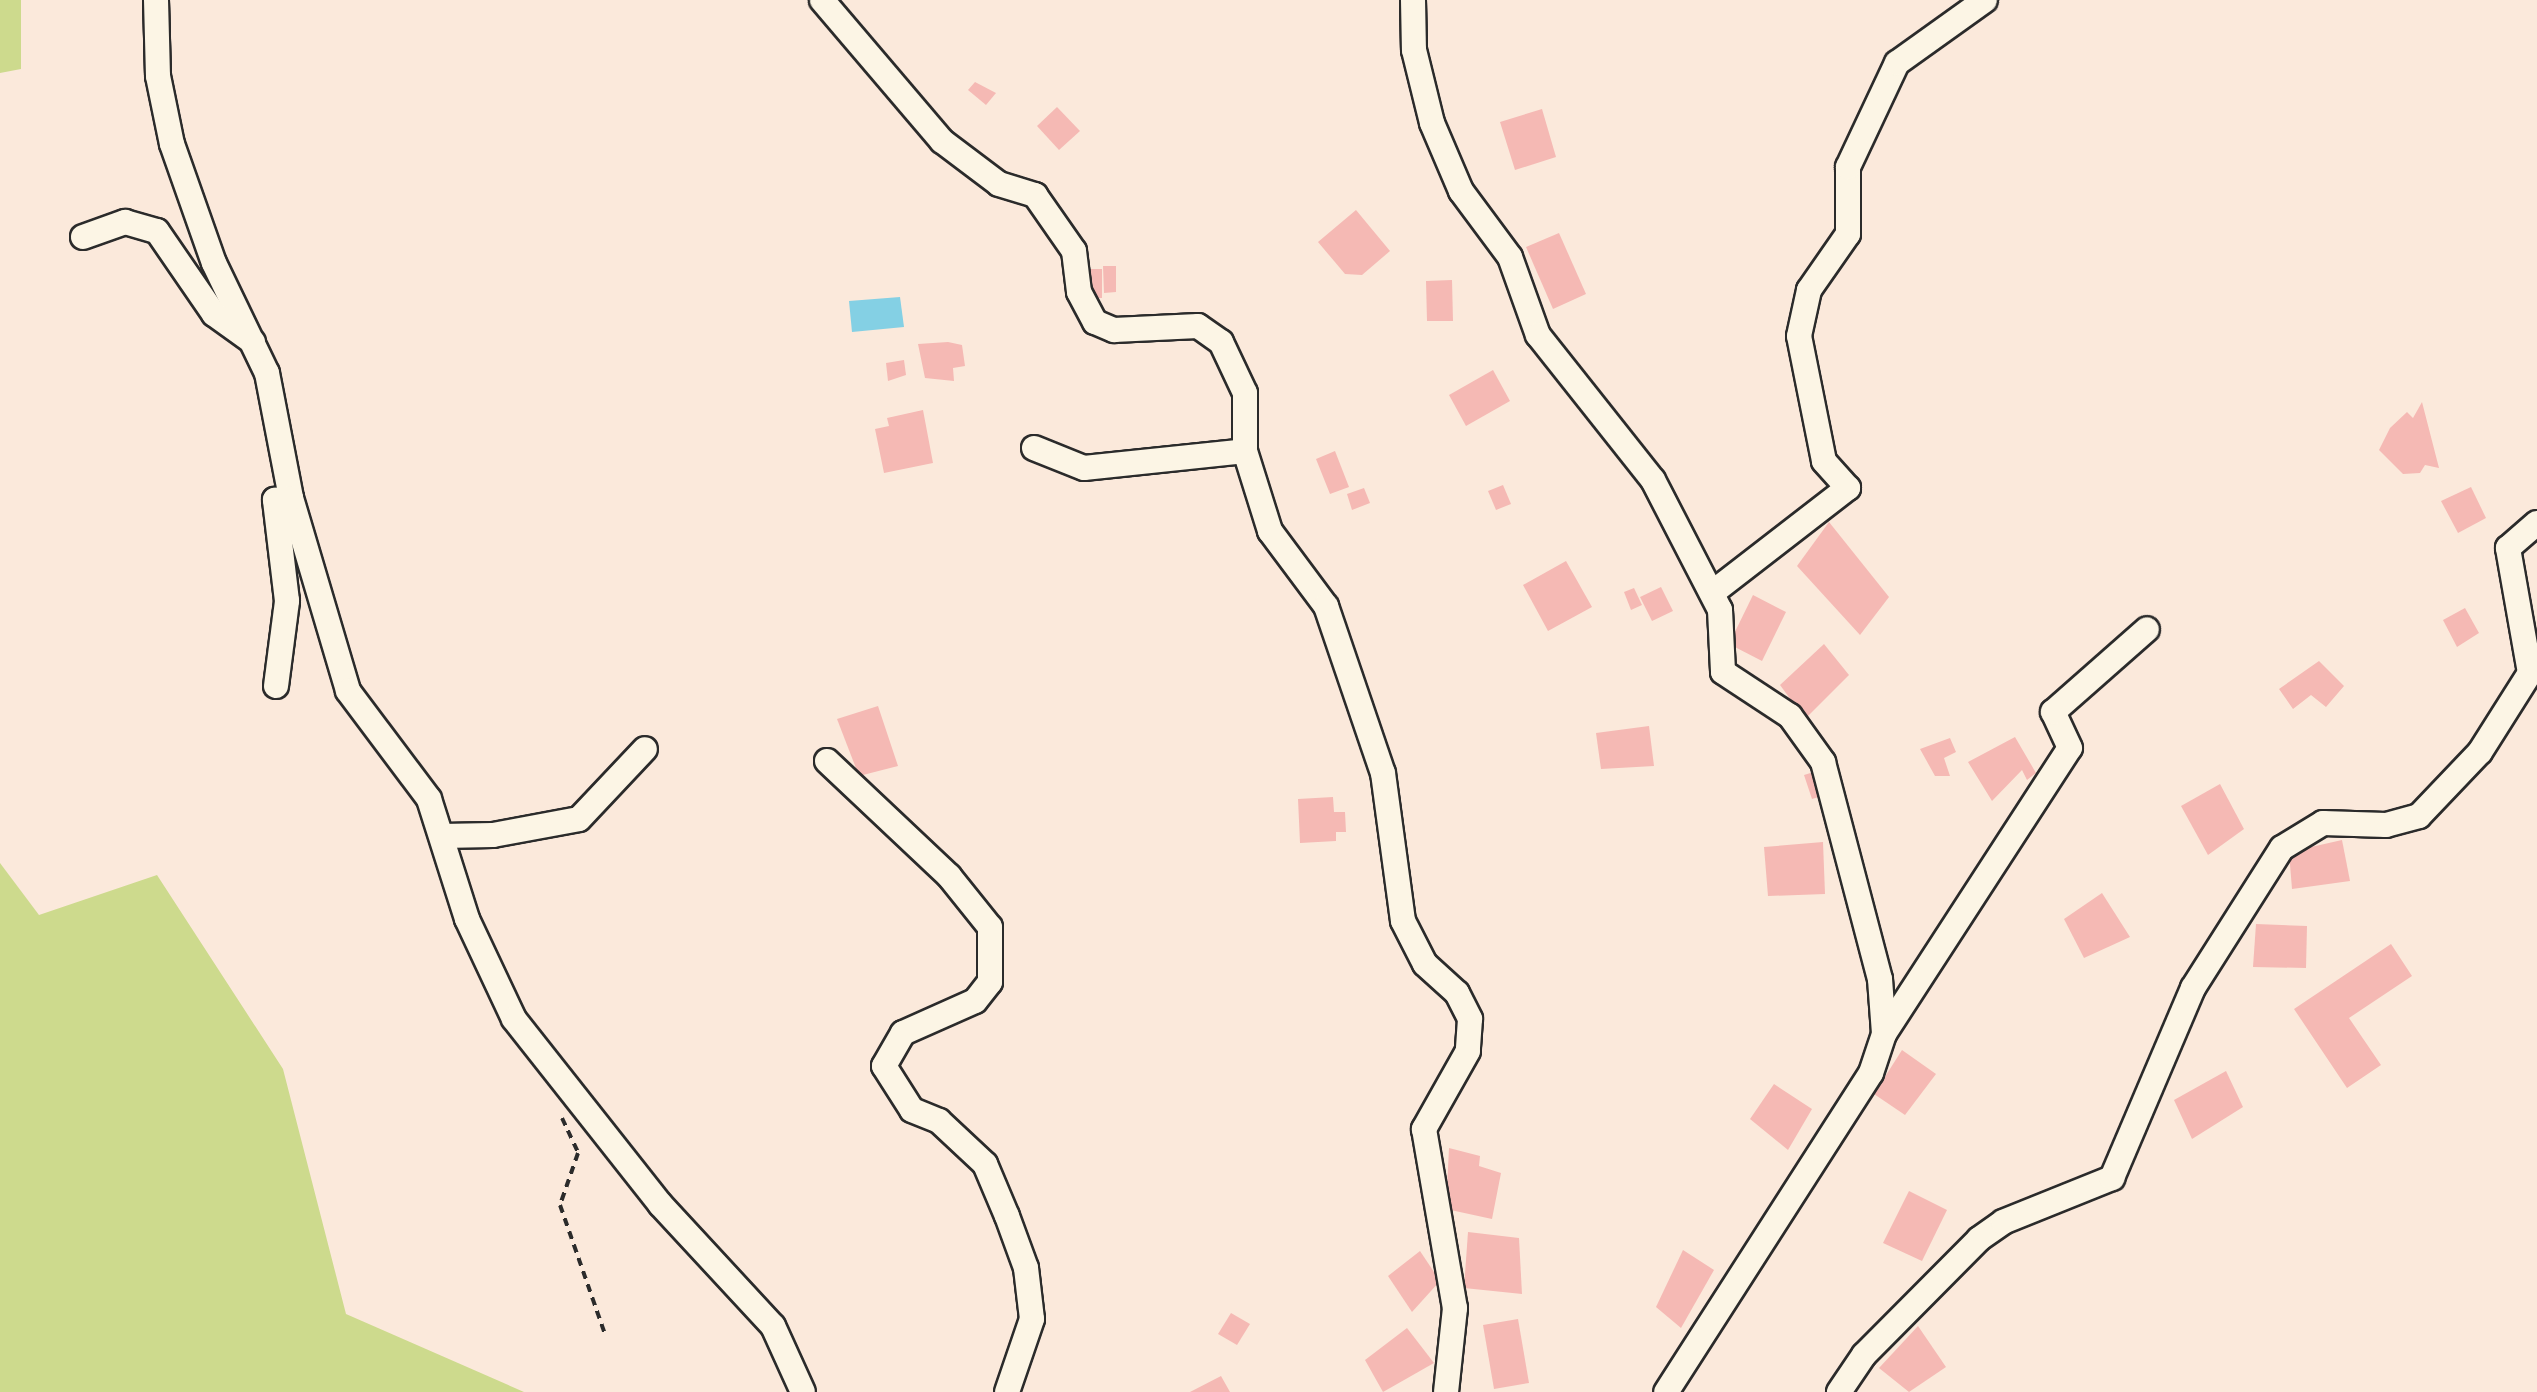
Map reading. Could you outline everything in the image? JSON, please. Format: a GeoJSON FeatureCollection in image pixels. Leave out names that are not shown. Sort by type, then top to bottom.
{"type":"FeatureCollection","features":[{"type":"Feature","properties":{"kind":"street"},"geometry":{"type":"LineString","coordinates":[[156,0],[158,76],[187,196],[253,342],[279,413],[291,498],[348,691],[395,763],[429,799],[467,919],[514,1019],[660,1204],[773,1326],[803,1392]]}},
{"type":"Feature","properties":{"kind":"street"},"geometry":{"type":"LineString","coordinates":[[822,0],[942,141],[999,184],[1035,195],[1074,251],[1079,292],[1095,322],[1114,330],[1198,326],[1221,342],[1245,393],[1245,451],[1270,531],[1326,606],[1378,755],[1403,921],[1425,964],[1457,993],[1470,1019],[1468,1051],[1424,1129],[1455,1308],[1446,1392]]}},
{"type":"Feature","properties":{"kind":"street"},"geometry":{"type":"LineString","coordinates":[[1413,0],[1422,95],[1461,191],[1510,257],[1549,355],[1634,450],[1712,593],[1722,622],[1723,672],[1790,716],[1835,790],[1870,924],[1884,1034]]}},
{"type":"Feature","properties":{"kind":"street"},"geometry":{"type":"LineString","coordinates":[[1712,593],[1848,488],[1824,461],[1799,336],[1809,290],[1848,234],[1848,167],[1897,63],[1985,0]]}},
{"type":"Feature","properties":{"kind":"street"},"geometry":{"type":"LineString","coordinates":[[83,237],[125,222],[157,231],[214,314],[253,342]]}},
{"type":"Feature","properties":{"kind":"street"},"geometry":{"type":"LineString","coordinates":[[1034,448],[1084,468],[1245,451]]}},
{"type":"Feature","properties":{"kind":"street"},"geometry":{"type":"LineString","coordinates":[[276,686],[287,601],[275,500],[291,498]]}},
{"type":"Feature","properties":{"kind":"street"},"geometry":{"type":"LineString","coordinates":[[1839,1392],[1864,1355],[1979,1239],[2003,1222],[2112,1178],[2193,988],[2282,848],[2323,823],[2386,825],[2419,816],[2480,752],[2530,673],[2508,548],[2537,523]]}},
{"type":"Feature","properties":{"kind":"street"},"geometry":{"type":"LineString","coordinates":[[1666,1392],[1871,1073],[1884,1034],[2070,748],[2053,712],[2147,629]]}},
{"type":"Feature","properties":{"kind":"street"},"geometry":{"type":"LineString","coordinates":[[442,836],[493,835],[579,819],[645,749]]}},
{"type":"Feature","properties":{"kind":"street"},"geometry":{"type":"LineString","coordinates":[[827,761],[949,876],[990,927],[990,982],[975,1001],[903,1033],[884,1066],[912,1110],[939,1121],[985,1164],[1007,1216],[1026,1268],[1032,1319],[1007,1392]]}},
{"type":"Feature","properties":{"kind":"path"},"geometry":{"type":"LineString","coordinates":[[559,1109],[578,1153],[560,1205],[605,1334]]}},
{"type":"Feature","properties":{"kind":"green space"},"geometry":{"type":"Polygon","coordinates":[[[0,0],[21,0],[21,69],[0,73],[0,0]]]}},
{"type":"Feature","properties":{"kind":"green space"},"geometry":{"type":"Polygon","coordinates":[[[0,863],[39,915],[157,875],[283,1069],[346,1314],[524,1392],[0,1392],[0,863]]]}},
{"type":"Feature","properties":{"kind":"water"},"geometry":{"type":"Polygon","coordinates":[[[900,297],[904,327],[852,332],[849,301],[900,297]]]}},
{"type":"Feature","properties":{"kind":"building"},"geometry":{"type":"Polygon","coordinates":[[[975,82],[996,93],[986,105],[968,90],[975,82]]]}},
{"type":"Feature","properties":{"kind":"building"},"geometry":{"type":"Polygon","coordinates":[[[1057,107],[1080,131],[1059,150],[1037,126],[1057,107]]]}},
{"type":"Feature","properties":{"kind":"building"},"geometry":{"type":"Polygon","coordinates":[[[1542,109],[1556,157],[1515,170],[1500,122],[1542,109]]]}},
{"type":"Feature","properties":{"kind":"building"},"geometry":{"type":"Polygon","coordinates":[[[1356,210],[1390,251],[1362,275],[1345,274],[1318,242],[1356,210]]]}},
{"type":"Feature","properties":{"kind":"building"},"geometry":{"type":"Polygon","coordinates":[[[1559,233],[1586,294],[1553,309],[1526,247],[1559,233]]]}},
{"type":"Feature","properties":{"kind":"building"},"geometry":{"type":"Polygon","coordinates":[[[1103,266],[1116,266],[1116,292],[1104,293],[1103,266]]]}},
{"type":"Feature","properties":{"kind":"building"},"geometry":{"type":"Polygon","coordinates":[[[1088,269],[1102,269],[1102,298],[1088,298],[1088,269]]]}},
{"type":"Feature","properties":{"kind":"building"},"geometry":{"type":"Polygon","coordinates":[[[1452,280],[1453,321],[1427,321],[1426,281],[1452,280]]]}},
{"type":"Feature","properties":{"kind":"building"},"geometry":{"type":"Polygon","coordinates":[[[948,342],[962,345],[965,366],[953,368],[954,381],[925,378],[918,344],[948,342]]]}},
{"type":"Feature","properties":{"kind":"building"},"geometry":{"type":"Polygon","coordinates":[[[904,360],[906,375],[888,381],[886,363],[904,360]]]}},
{"type":"Feature","properties":{"kind":"building"},"geometry":{"type":"Polygon","coordinates":[[[1493,370],[1510,401],[1466,426],[1449,395],[1493,370]]]}},
{"type":"Feature","properties":{"kind":"building"},"geometry":{"type":"Polygon","coordinates":[[[2422,402],[2439,468],[2425,465],[2420,473],[2403,474],[2379,450],[2390,428],[2407,412],[2413,418],[2422,402]]]}},
{"type":"Feature","properties":{"kind":"building"},"geometry":{"type":"Polygon","coordinates":[[[923,410],[933,463],[884,473],[875,429],[889,426],[887,418],[923,410]]]}},
{"type":"Feature","properties":{"kind":"building"},"geometry":{"type":"Polygon","coordinates":[[[1335,451],[1349,487],[1330,494],[1316,459],[1335,451]]]}},
{"type":"Feature","properties":{"kind":"building"},"geometry":{"type":"Polygon","coordinates":[[[1503,485],[1511,504],[1496,510],[1488,491],[1503,485]]]}},
{"type":"Feature","properties":{"kind":"building"},"geometry":{"type":"Polygon","coordinates":[[[2471,487],[2486,518],[2458,533],[2441,501],[2471,487]]]}},
{"type":"Feature","properties":{"kind":"building"},"geometry":{"type":"Polygon","coordinates":[[[1364,488],[1370,503],[1352,510],[1347,494],[1364,488]]]}},
{"type":"Feature","properties":{"kind":"building"},"geometry":{"type":"Polygon","coordinates":[[[1829,522],[1889,597],[1860,635],[1797,566],[1829,522]]]}},
{"type":"Feature","properties":{"kind":"building"},"geometry":{"type":"Polygon","coordinates":[[[1566,561],[1592,607],[1548,631],[1523,585],[1566,561]]]}},
{"type":"Feature","properties":{"kind":"building"},"geometry":{"type":"Polygon","coordinates":[[[1661,587],[1673,611],[1652,621],[1640,597],[1661,587]]]}},
{"type":"Feature","properties":{"kind":"building"},"geometry":{"type":"Polygon","coordinates":[[[1634,588],[1642,605],[1631,610],[1624,592],[1634,588]]]}},
{"type":"Feature","properties":{"kind":"building"},"geometry":{"type":"Polygon","coordinates":[[[1753,595],[1786,612],[1762,661],[1729,644],[1753,595]]]}},
{"type":"Feature","properties":{"kind":"building"},"geometry":{"type":"Polygon","coordinates":[[[2465,608],[2479,633],[2457,647],[2443,620],[2465,608]]]}},
{"type":"Feature","properties":{"kind":"building"},"geometry":{"type":"Polygon","coordinates":[[[1824,644],[1849,675],[1805,719],[1780,685],[1824,644]]]}},
{"type":"Feature","properties":{"kind":"building"},"geometry":{"type":"Polygon","coordinates":[[[2319,661],[2344,686],[2326,707],[2311,695],[2293,709],[2279,689],[2319,661]]]}},
{"type":"Feature","properties":{"kind":"building"},"geometry":{"type":"Polygon","coordinates":[[[878,706],[898,766],[859,776],[837,719],[878,706]]]}},
{"type":"Feature","properties":{"kind":"building"},"geometry":{"type":"Polygon","coordinates":[[[1649,726],[1654,766],[1601,769],[1596,733],[1649,726]]]}},
{"type":"Feature","properties":{"kind":"building"},"geometry":{"type":"Polygon","coordinates":[[[2015,737],[2036,773],[2027,780],[2022,770],[1992,801],[1968,762],[2015,737]]]}},
{"type":"Feature","properties":{"kind":"building"},"geometry":{"type":"Polygon","coordinates":[[[1950,738],[1956,752],[1944,758],[1950,776],[1935,776],[1920,749],[1950,738]]]}},
{"type":"Feature","properties":{"kind":"building"},"geometry":{"type":"Polygon","coordinates":[[[1817,771],[1825,795],[1812,799],[1804,775],[1817,771]]]}},
{"type":"Feature","properties":{"kind":"building"},"geometry":{"type":"Polygon","coordinates":[[[2220,784],[2244,829],[2208,855],[2181,806],[2220,784]]]}},
{"type":"Feature","properties":{"kind":"building"},"geometry":{"type":"Polygon","coordinates":[[[1333,797],[1334,812],[1345,812],[1346,832],[1336,832],[1336,841],[1300,843],[1298,799],[1333,797]]]}},
{"type":"Feature","properties":{"kind":"building"},"geometry":{"type":"Polygon","coordinates":[[[2342,840],[2350,881],[2292,889],[2289,852],[2342,840]]]}},
{"type":"Feature","properties":{"kind":"building"},"geometry":{"type":"Polygon","coordinates":[[[1823,842],[1825,894],[1768,896],[1764,847],[1823,842]]]}},
{"type":"Feature","properties":{"kind":"building"},"geometry":{"type":"Polygon","coordinates":[[[2102,893],[2130,937],[2084,958],[2064,919],[2102,893]]]}},
{"type":"Feature","properties":{"kind":"building"},"geometry":{"type":"Polygon","coordinates":[[[2256,924],[2307,926],[2306,968],[2253,967],[2256,924]]]}},
{"type":"Feature","properties":{"kind":"building"},"geometry":{"type":"Polygon","coordinates":[[[2391,944],[2412,976],[2349,1018],[2381,1065],[2347,1088],[2294,1009],[2391,944]]]}},
{"type":"Feature","properties":{"kind":"building"},"geometry":{"type":"Polygon","coordinates":[[[1902,1050],[1936,1074],[1905,1115],[1874,1094],[1902,1050]]]}},
{"type":"Feature","properties":{"kind":"building"},"geometry":{"type":"Polygon","coordinates":[[[2226,1071],[2243,1107],[2192,1139],[2174,1100],[2226,1071]]]}},
{"type":"Feature","properties":{"kind":"building"},"geometry":{"type":"Polygon","coordinates":[[[1774,1084],[1812,1109],[1788,1150],[1750,1119],[1774,1084]]]}},
{"type":"Feature","properties":{"kind":"building"},"geometry":{"type":"Polygon","coordinates":[[[1449,1148],[1480,1156],[1479,1166],[1501,1173],[1492,1219],[1446,1209],[1449,1148]]]}},
{"type":"Feature","properties":{"kind":"building"},"geometry":{"type":"Polygon","coordinates":[[[1909,1191],[1947,1210],[1922,1261],[1883,1243],[1909,1191]]]}},
{"type":"Feature","properties":{"kind":"building"},"geometry":{"type":"Polygon","coordinates":[[[1468,1232],[1519,1238],[1522,1294],[1464,1288],[1468,1232]]]}},
{"type":"Feature","properties":{"kind":"building"},"geometry":{"type":"Polygon","coordinates":[[[1683,1250],[1714,1270],[1681,1328],[1656,1307],[1683,1250]]]}},
{"type":"Feature","properties":{"kind":"building"},"geometry":{"type":"Polygon","coordinates":[[[1420,1251],[1440,1281],[1412,1312],[1388,1276],[1420,1251]]]}},
{"type":"Feature","properties":{"kind":"building"},"geometry":{"type":"Polygon","coordinates":[[[1231,1313],[1250,1324],[1237,1345],[1218,1334],[1231,1313]]]}},
{"type":"Feature","properties":{"kind":"building"},"geometry":{"type":"Polygon","coordinates":[[[1518,1319],[1529,1383],[1494,1389],[1483,1325],[1518,1319]]]}},
{"type":"Feature","properties":{"kind":"building"},"geometry":{"type":"Polygon","coordinates":[[[1918,1326],[1946,1367],[1909,1392],[1879,1368],[1918,1326]]]}},
{"type":"Feature","properties":{"kind":"building"},"geometry":{"type":"Polygon","coordinates":[[[1407,1328],[1434,1363],[1383,1392],[1365,1360],[1407,1328]]]}},
{"type":"Feature","properties":{"kind":"building"},"geometry":{"type":"Polygon","coordinates":[[[1221,1376],[1230,1392],[1190,1392],[1221,1376]]]}}]}
